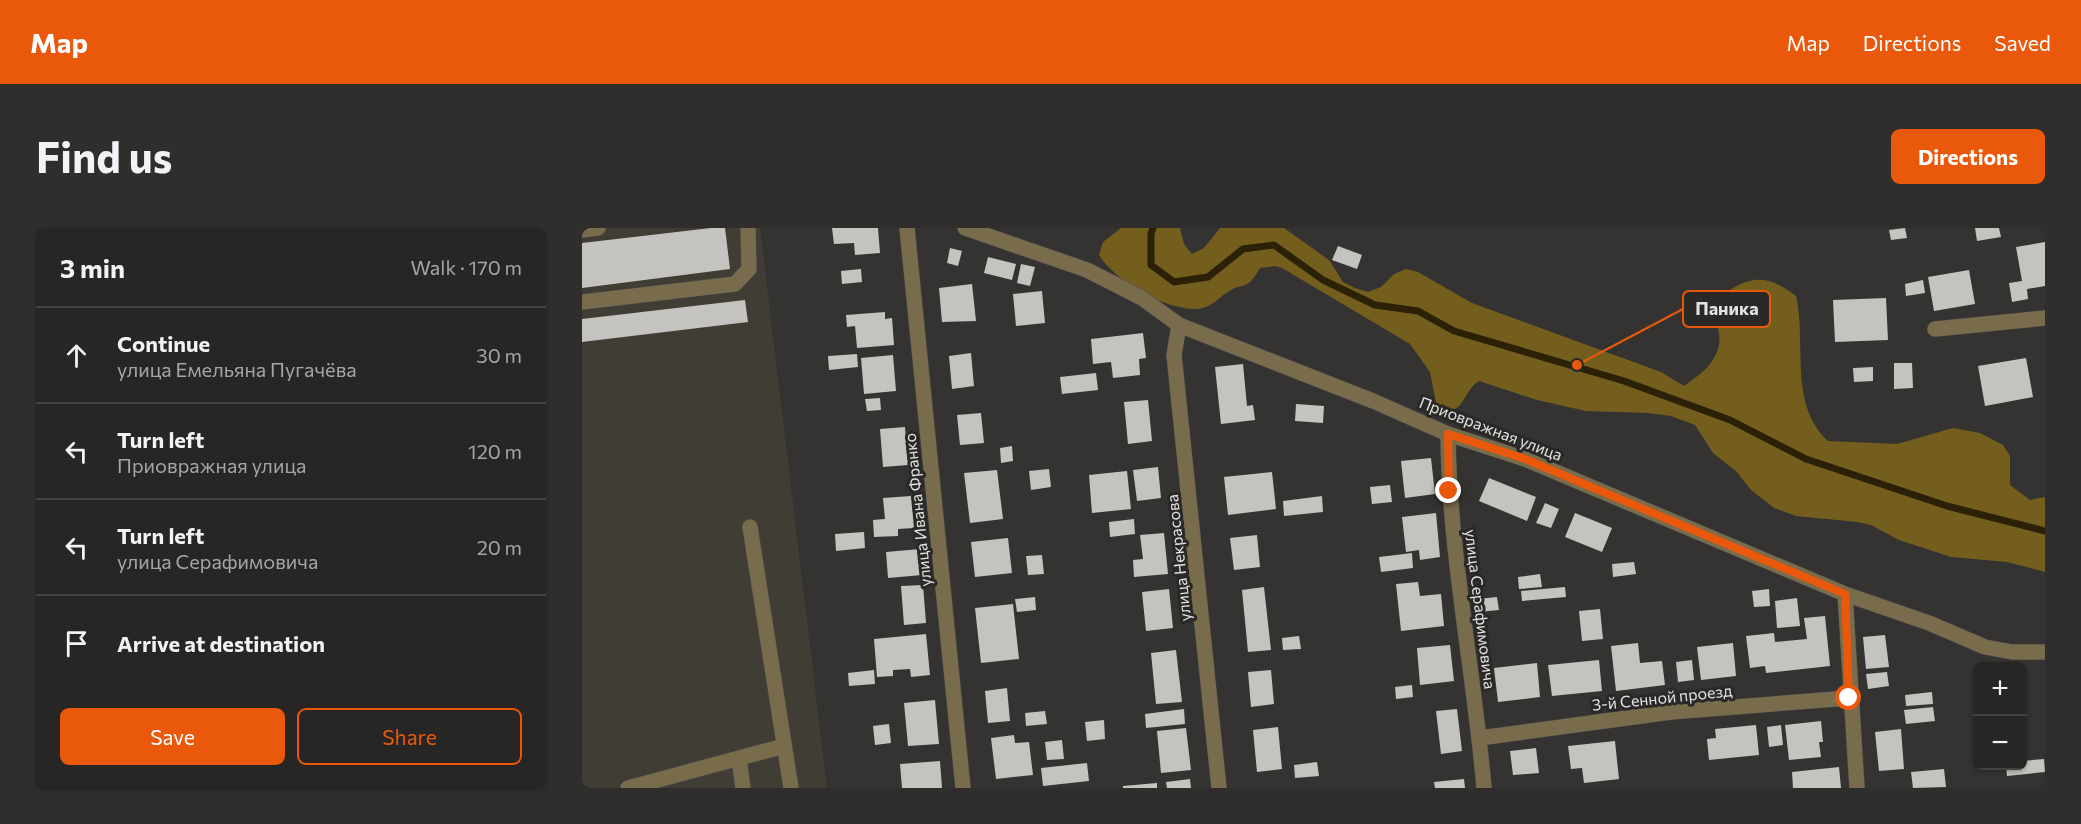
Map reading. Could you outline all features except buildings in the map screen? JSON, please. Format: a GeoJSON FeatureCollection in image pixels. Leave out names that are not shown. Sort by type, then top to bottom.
{"type":"FeatureCollection","features":[{"type":"Feature","properties":{"kind":"street"},"geometry":{"type":"LineString","coordinates":[[582,230],[598,228]]}},
{"type":"Feature","properties":{"kind":"street"},"geometry":{"type":"LineString","coordinates":[[582,302],[735,284],[749,269],[748,228]]}},
{"type":"Feature","properties":{"kind":"street","name":"улица Ивана Франко"},"geometry":{"type":"LineString","coordinates":[[907,228],[963,788]]}},
{"type":"Feature","properties":{"kind":"street","name":"Приовражная улица"},"geometry":{"type":"LineString","coordinates":[[965,228],[1087,270],[1142,298],[1179,325],[1373,401],[1448,434],[1525,459],[1845,594],[1929,623],[1985,647],[2012,652],[2045,652]]}},
{"type":"Feature","properties":{"kind":"street"},"geometry":{"type":"LineString","coordinates":[[1935,329],[2045,318]]}},
{"type":"Feature","properties":{"kind":"street","name":"улица Некрасова"},"geometry":{"type":"LineString","coordinates":[[1179,325],[1174,355],[1220,788]]}},
{"type":"Feature","properties":{"kind":"street","name":"улица Серафимовича"},"geometry":{"type":"LineString","coordinates":[[1448,434],[1449,491],[1458,586],[1480,738],[1484,788]]}},
{"type":"Feature","properties":{"kind":"street"},"geometry":{"type":"LineString","coordinates":[[750,527],[791,788]]}},
{"type":"Feature","properties":{"kind":"street"},"geometry":{"type":"LineString","coordinates":[[1845,594],[1849,698],[1857,788]]}},
{"type":"Feature","properties":{"kind":"street","name":"3-й Сенной проезд"},"geometry":{"type":"LineString","coordinates":[[1480,738],[1671,712],[1849,698]]}},
{"type":"Feature","properties":{"kind":"street"},"geometry":{"type":"LineString","coordinates":[[628,788],[784,746]]}},
{"type":"Feature","properties":{"kind":"street"},"geometry":{"type":"LineString","coordinates":[[739,758],[743,788]]}},
{"type":"Feature","properties":{"kind":"shaded area"},"geometry":{"type":"Polygon","coordinates":[[[582,228],[760,228],[827,788],[582,788],[582,228]]]}},
{"type":"Feature","properties":{"kind":"shaded area"},"geometry":{"type":"Polygon","coordinates":[[[1121,228],[1180,228],[1184,244],[1192,254],[1204,248],[1220,228],[1284,228],[1329,260],[1343,282],[1355,288],[1368,292],[1381,287],[1394,274],[1406,269],[1418,272],[1472,303],[1661,372],[1684,386],[1706,369],[1717,352],[1720,340],[1716,309],[1722,296],[1733,288],[1750,281],[1773,282],[1796,296],[1803,391],[1816,426],[1828,441],[1897,444],[1953,428],[1980,433],[2003,445],[2010,456],[2010,485],[2030,500],[2045,497],[2045,572],[2007,562],[1951,557],[1899,540],[1871,525],[1796,516],[1774,508],[1751,490],[1737,472],[1713,453],[1695,425],[1671,416],[1586,411],[1537,400],[1479,381],[1457,408],[1452,410],[1445,408],[1436,403],[1430,372],[1410,344],[1282,268],[1275,266],[1260,268],[1248,284],[1233,289],[1203,308],[1171,305],[1142,292],[1117,275],[1099,255],[1103,242],[1121,228]]]}},
{"type":"Feature","properties":{"kind":"waterway"},"geometry":{"type":"LineString","coordinates":[[1153,228],[1151,265],[1174,282],[1208,277],[1243,249],[1274,245],[1323,280],[1375,305],[1418,311],[1454,331],[1624,381],[1730,420],[1806,459],[1947,506],[2045,531]]}},
{"type":"Feature","properties":{"kind":"place","name":"Паника"},"geometry":{"type":"Point","coordinates":[1577,365]}},
{"type":"Feature","properties":{"kind":"route"},"geometry":{"type":"LineString","coordinates":[[1449,491],[1448,434],[1525,459],[1845,594],[1849,698]]}}]}
